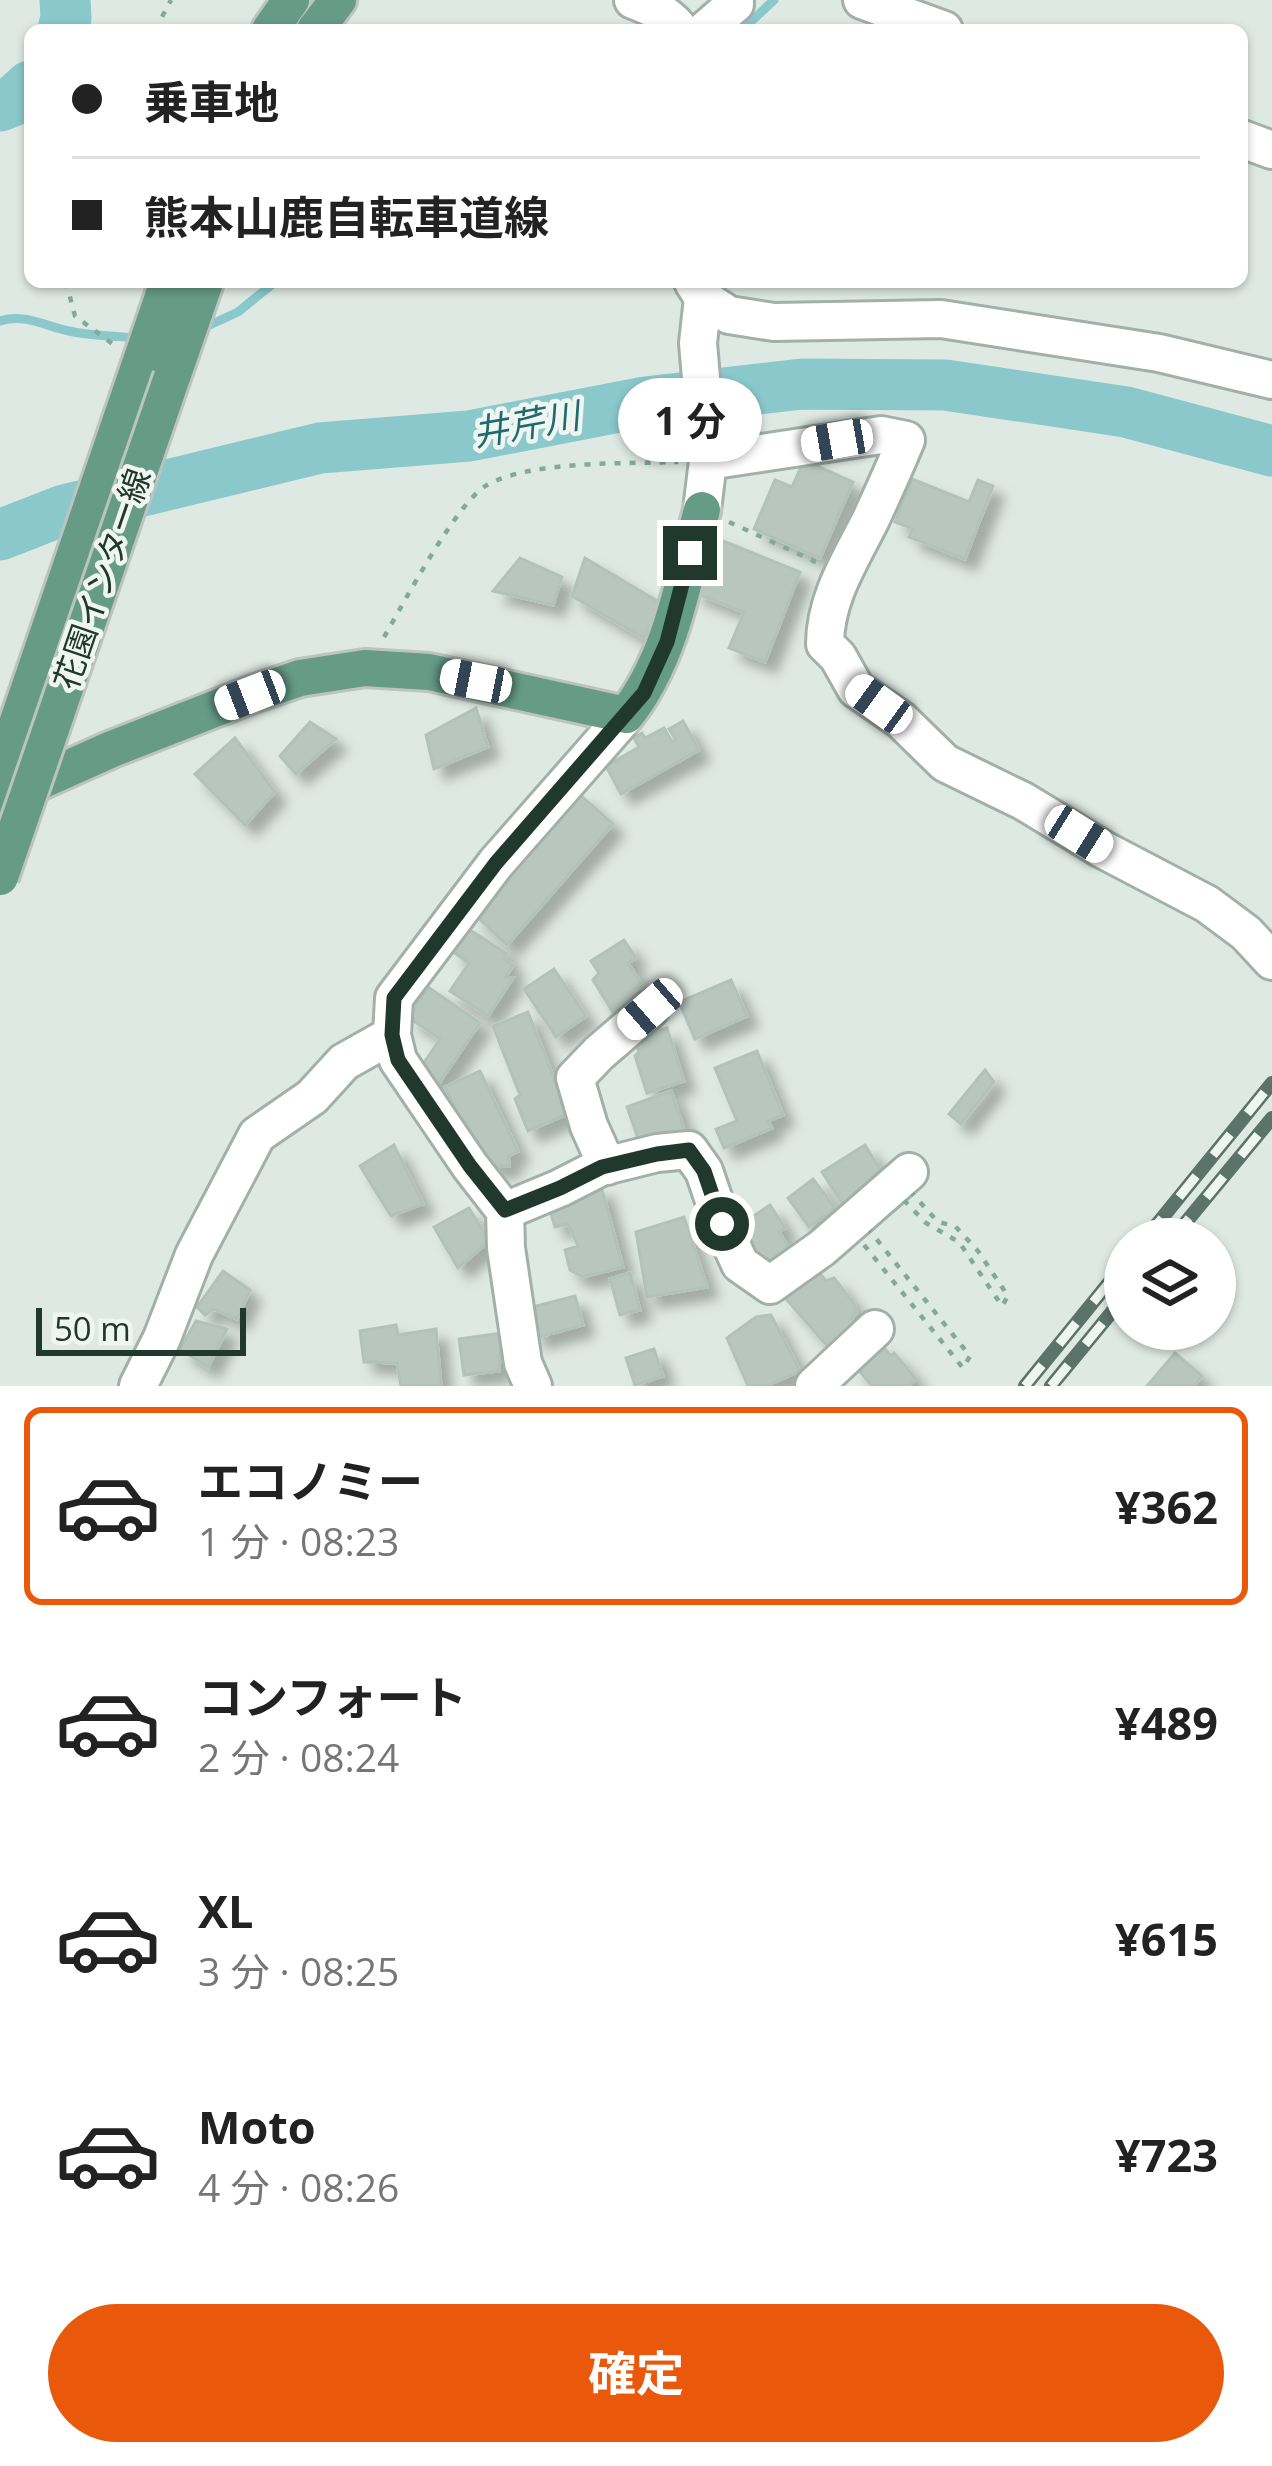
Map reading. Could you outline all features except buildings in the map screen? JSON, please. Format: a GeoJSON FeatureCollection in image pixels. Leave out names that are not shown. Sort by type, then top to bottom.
{"type":"FeatureCollection","features":[{"type":"Feature","properties":{"kind":"main road"},"geometry":{"type":"LineString","coordinates":[[320,24],[338,0]]}},
{"type":"Feature","properties":{"kind":"main road","name":"花園インター線"},"geometry":{"type":"LineString","coordinates":[[0,877],[166,288]]}},
{"type":"Feature","properties":{"kind":"main road","name":"花園インター線"},"geometry":{"type":"LineString","coordinates":[[0,774],[146,372],[201,288]]}},
{"type":"Feature","properties":{"kind":"main road"},"geometry":{"type":"LineString","coordinates":[[0,799],[250,695],[300,678],[365,668],[429,672],[626,715],[644,693],[667,642],[702,510]]}},
{"type":"Feature","properties":{"kind":"street"},"geometry":{"type":"LineString","coordinates":[[633,0],[676,24]]}},
{"type":"Feature","properties":{"kind":"street"},"geometry":{"type":"LineString","coordinates":[[862,0],[928,24]]}},
{"type":"Feature","properties":{"kind":"street"},"geometry":{"type":"LineString","coordinates":[[712,24],[741,1]]}},
{"type":"Feature","properties":{"kind":"street"},"geometry":{"type":"LineString","coordinates":[[698,290],[708,461],[702,510]]}},
{"type":"Feature","properties":{"kind":"street"},"geometry":{"type":"LineString","coordinates":[[698,290],[729,315],[774,322],[941,319],[1160,353],[1272,380]]}},
{"type":"Feature","properties":{"kind":"street"},"geometry":{"type":"LineString","coordinates":[[708,461],[881,435],[906,440],[838,585],[825,627],[825,644],[856,688],[901,720],[945,763],[1207,904],[1246,933],[1272,961]]}},
{"type":"Feature","properties":{"kind":"street"},"geometry":{"type":"LineString","coordinates":[[533,1386],[524,1363],[506,1248],[505,1210],[398,1060],[392,1035],[394,998],[496,863],[626,715]]}},
{"type":"Feature","properties":{"kind":"street"},"geometry":{"type":"LineString","coordinates":[[607,1166],[575,1078],[650,1009]]}},
{"type":"Feature","properties":{"kind":"street"},"geometry":{"type":"LineString","coordinates":[[138,1386],[194,1255],[257,1136],[312,1097],[344,1062],[392,1035]]}},
{"type":"Feature","properties":{"kind":"street"},"geometry":{"type":"LineString","coordinates":[[505,1210],[607,1166],[689,1150],[704,1171],[740,1264],[770,1285],[822,1248],[900,1180]]}},
{"type":"Feature","properties":{"kind":"street"},"geometry":{"type":"LineString","coordinates":[[814,1386],[875,1329]]}},
{"type":"Feature","properties":{"kind":"path"},"geometry":{"type":"LineString","coordinates":[[68,288],[75,316],[146,372]]}},
{"type":"Feature","properties":{"kind":"path"},"geometry":{"type":"LineString","coordinates":[[365,668],[462,507],[486,486],[561,466],[708,461]]}},
{"type":"Feature","properties":{"kind":"path"},"geometry":{"type":"LineString","coordinates":[[702,510],[814,561],[808,577]]}},
{"type":"Feature","properties":{"kind":"path"},"geometry":{"type":"LineString","coordinates":[[900,1180],[938,1222],[955,1226],[978,1251],[1008,1296],[1002,1306],[959,1242],[926,1223],[900,1180]]}},
{"type":"Feature","properties":{"kind":"path"},"geometry":{"type":"LineString","coordinates":[[853,1220],[970,1356],[963,1368],[853,1220]]}},
{"type":"Feature","properties":{"kind":"waterway"},"geometry":{"type":"LineString","coordinates":[[64,24],[65,0]]}},
{"type":"Feature","properties":{"kind":"waterway"},"geometry":{"type":"LineString","coordinates":[[748,24],[774,0]]}},
{"type":"Feature","properties":{"kind":"waterway"},"geometry":{"type":"LineString","coordinates":[[0,106],[24,92]]}},
{"type":"Feature","properties":{"kind":"waterway"},"geometry":{"type":"LineString","coordinates":[[199,330],[238,312],[268,288]]}},
{"type":"Feature","properties":{"kind":"waterway"},"geometry":{"type":"LineString","coordinates":[[0,321],[26,319],[77,333],[140,338]]}},
{"type":"Feature","properties":{"kind":"waterway","name":"井芹川"},"geometry":{"type":"LineString","coordinates":[[0,535],[64,510],[320,448],[469,436],[645,402],[802,384],[945,385],[1126,412],[1272,451]]}},
{"type":"Feature","properties":{"kind":"railway"},"geometry":{"type":"LineString","coordinates":[[1162,1218],[1272,1083]]}},
{"type":"Feature","properties":{"kind":"railway"},"geometry":{"type":"LineString","coordinates":[[1189,1218],[1272,1118]]}},
{"type":"Feature","properties":{"kind":"railway"},"geometry":{"type":"LineString","coordinates":[[1025,1386],[1104,1289]]}},
{"type":"Feature","properties":{"kind":"railway"},"geometry":{"type":"LineString","coordinates":[[1051,1386],[1104,1322]]}},
{"type":"Feature","properties":{"kind":"route"},"geometry":{"type":"LineString","coordinates":[[690,553],[667,642],[644,693],[496,863],[394,998],[392,1035],[398,1060],[505,1210],[602,1167],[689,1150],[704,1171],[722,1224]]}}]}
